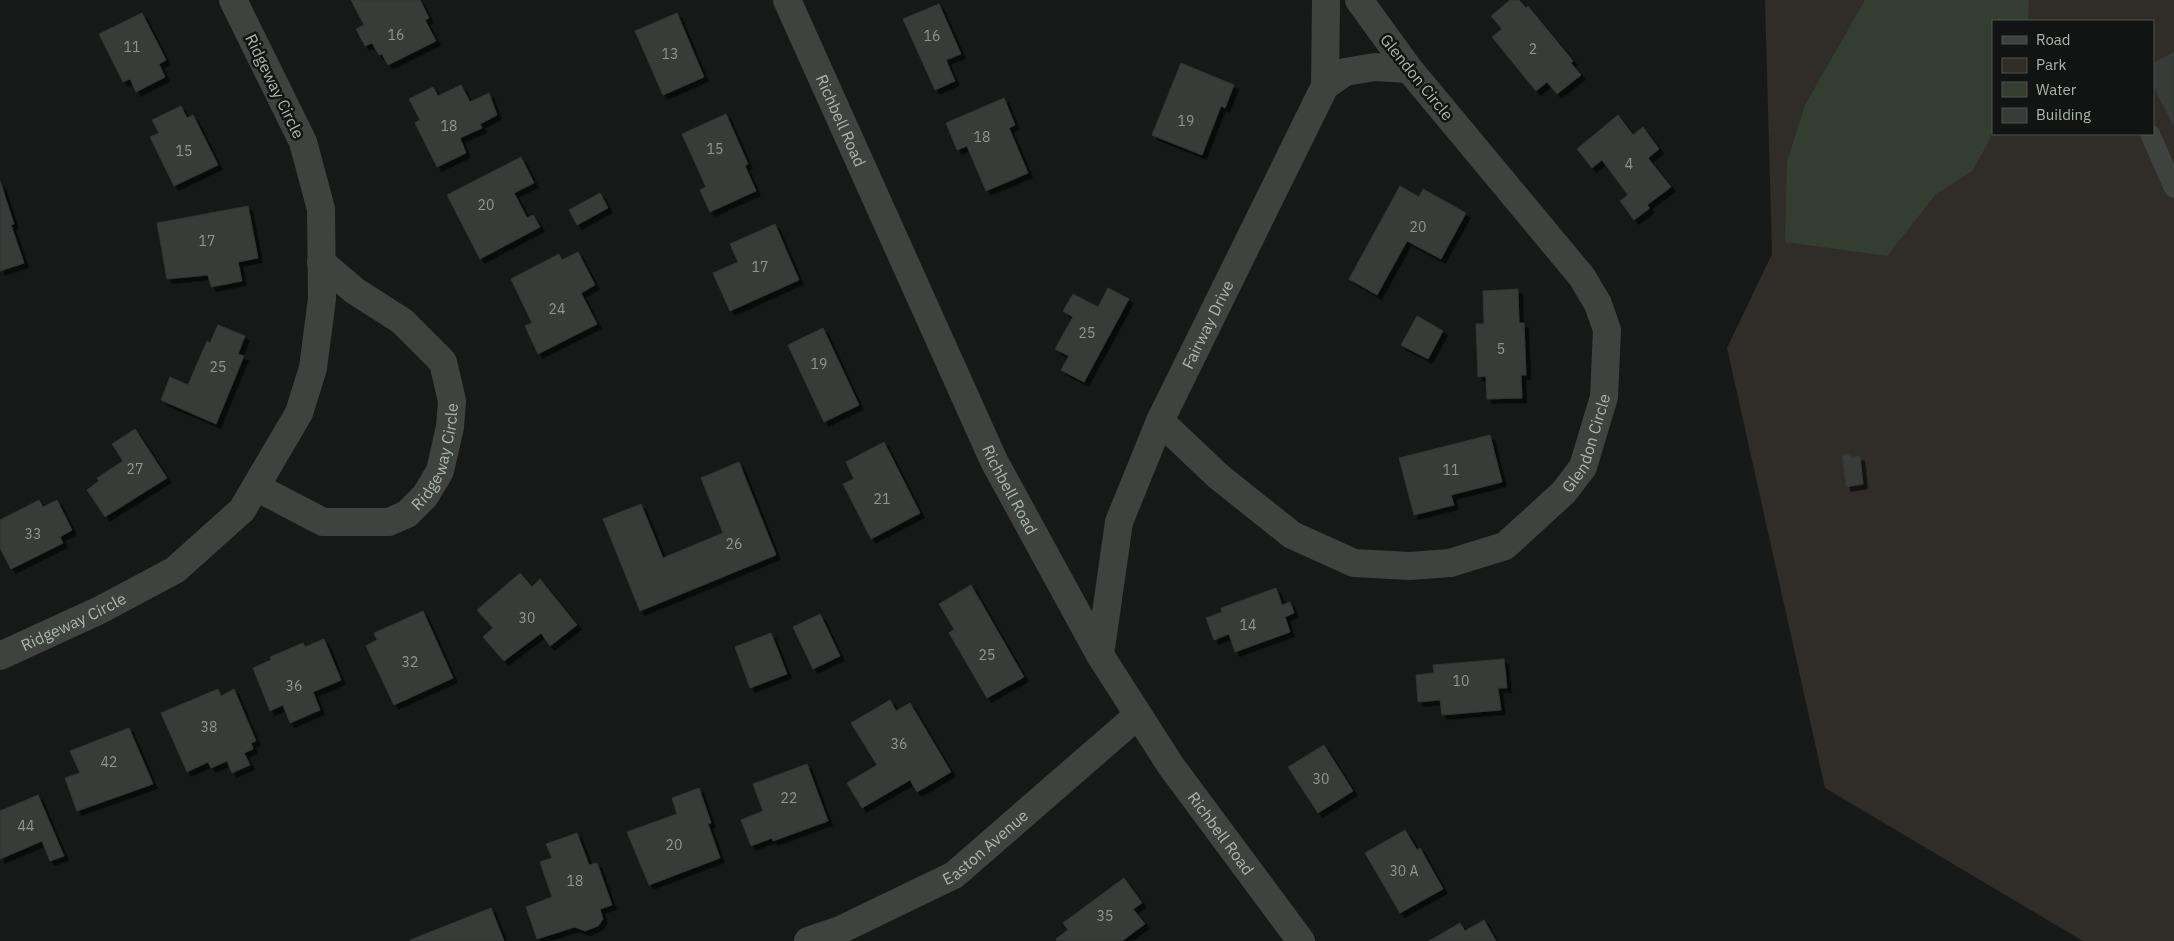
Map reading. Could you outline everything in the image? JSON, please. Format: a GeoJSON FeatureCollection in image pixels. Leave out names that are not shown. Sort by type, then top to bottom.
{"type":"FeatureCollection","features":[{"type":"Feature","properties":{"kind":"street","name":"Ridgeway Circle"},"geometry":{"type":"LineString","coordinates":[[0,656],[100,610],[176,570],[242,510],[299,413],[313,368],[322,299],[321,209],[303,142],[233,0]]}},
{"type":"Feature","properties":{"kind":"street","name":"Richbell Road"},"geometry":{"type":"LineString","coordinates":[[787,0],[994,461],[1100,655],[1138,715],[1171,766],[1301,941]]}},
{"type":"Feature","properties":{"kind":"street","name":"Fairway Drive"},"geometry":{"type":"LineString","coordinates":[[1100,655],[1119,522],[1160,421],[1325,86],[1326,0]]}},
{"type":"Feature","properties":{"kind":"street","name":"Glendon Circle"},"geometry":{"type":"LineString","coordinates":[[1160,421],[1218,476],[1292,535],[1354,563],[1410,566],[1450,563],[1505,546],[1564,492],[1583,467],[1604,397],[1607,330],[1598,304],[1582,277],[1409,69],[1359,0]]}},
{"type":"Feature","properties":{"kind":"street"},"geometry":{"type":"LineString","coordinates":[[1325,86],[1345,72],[1375,67],[1409,69]]}},
{"type":"Feature","properties":{"kind":"street","name":"Ridgeway Circle"},"geometry":{"type":"LineString","coordinates":[[256,486],[323,522],[389,522],[407,514],[425,496],[440,471],[450,428],[452,401],[443,362],[402,321],[355,291],[321,262]]}},
{"type":"Feature","properties":{"kind":"street","name":"Easton Avenue"},"geometry":{"type":"LineString","coordinates":[[808,941],[840,930],[954,875],[1138,715]]}},
{"type":"Feature","properties":{"kind":"lane"},"geometry":{"type":"LineString","coordinates":[[2150,135],[2174,188]]}},
{"type":"Feature","properties":{"kind":"green space"},"geometry":{"type":"Polygon","coordinates":[[[1765,0],[2174,0],[2174,941],[2083,941],[1825,788],[1727,348],[1772,254],[1765,0]]]}},
{"type":"Feature","properties":{"kind":"water"},"geometry":{"type":"Polygon","coordinates":[[[1865,0],[2029,0],[2028,20],[1992,20],[1992,132],[1988,143],[1972,171],[1936,194],[1887,256],[1785,242],[1787,162],[1805,105],[1865,0]]]}},
{"type":"Feature","properties":{"kind":"building"},"geometry":{"type":"Polygon","coordinates":[[[351,0],[420,0],[429,18],[425,20],[436,41],[388,65],[382,54],[379,55],[372,43],[365,46],[356,29],[364,25],[351,0]]]}},
{"type":"Feature","properties":{"kind":"building"},"geometry":{"type":"Polygon","coordinates":[[[1510,0],[1519,0],[1526,8],[1528,6],[1573,61],[1571,63],[1581,75],[1557,94],[1547,82],[1536,91],[1492,37],[1502,29],[1491,16],[1510,0]]]}},
{"type":"Feature","properties":{"kind":"building"},"geometry":{"type":"Polygon","coordinates":[[[939,4],[961,54],[946,60],[955,81],[935,90],[903,19],[939,4]]]}},
{"type":"Feature","properties":{"kind":"building"},"geometry":{"type":"Polygon","coordinates":[[[142,13],[166,60],[159,64],[165,77],[136,92],[130,79],[123,82],[99,34],[142,13]]]}},
{"type":"Feature","properties":{"kind":"building"},"geometry":{"type":"Polygon","coordinates":[[[677,13],[704,77],[663,95],[635,31],[677,13]]]}},
{"type":"Feature","properties":{"kind":"building"},"geometry":{"type":"Polygon","coordinates":[[[2174,52],[2174,127],[2154,88],[2154,62],[2174,52]]]}},
{"type":"Feature","properties":{"kind":"building"},"geometry":{"type":"Polygon","coordinates":[[[1181,63],[1234,85],[1225,108],[1221,106],[1202,155],[1152,135],[1181,63]]]}},
{"type":"Feature","properties":{"kind":"building"},"geometry":{"type":"Polygon","coordinates":[[[461,85],[470,102],[489,93],[497,115],[480,124],[482,128],[460,138],[466,153],[437,167],[415,123],[420,120],[409,99],[433,87],[438,96],[461,85]]]}},
{"type":"Feature","properties":{"kind":"building"},"geometry":{"type":"Polygon","coordinates":[[[1004,98],[1015,125],[1009,128],[1028,173],[986,191],[967,146],[957,150],[946,123],[1004,98]]]}},
{"type":"Feature","properties":{"kind":"building"},"geometry":{"type":"Polygon","coordinates":[[[181,106],[187,118],[193,115],[218,165],[174,186],[150,137],[159,133],[152,120],[181,106]]]}},
{"type":"Feature","properties":{"kind":"building"},"geometry":{"type":"Polygon","coordinates":[[[726,114],[748,164],[745,166],[756,191],[710,212],[700,190],[706,187],[682,134],[726,114]]]}},
{"type":"Feature","properties":{"kind":"building"},"geometry":{"type":"Polygon","coordinates":[[[1618,115],[1633,135],[1643,127],[1659,149],[1648,158],[1671,187],[1647,205],[1650,208],[1634,220],[1620,201],[1628,195],[1602,160],[1592,168],[1577,149],[1618,115]]]}},
{"type":"Feature","properties":{"kind":"building"},"geometry":{"type":"Polygon","coordinates":[[[521,157],[534,183],[514,193],[527,218],[533,215],[540,227],[480,259],[447,195],[521,157]]]}},
{"type":"Feature","properties":{"kind":"building"},"geometry":{"type":"Polygon","coordinates":[[[0,181],[14,224],[11,225],[24,263],[0,271],[0,181]]]}},
{"type":"Feature","properties":{"kind":"building"},"geometry":{"type":"Polygon","coordinates":[[[1400,186],[1419,197],[1423,189],[1466,213],[1441,259],[1407,241],[1377,295],[1349,279],[1400,186]]]}},
{"type":"Feature","properties":{"kind":"building"},"geometry":{"type":"Polygon","coordinates":[[[600,193],[608,208],[577,225],[569,210],[600,193]]]}},
{"type":"Feature","properties":{"kind":"building"},"geometry":{"type":"Polygon","coordinates":[[[248,206],[258,258],[238,262],[242,281],[211,287],[208,275],[167,279],[157,223],[248,206]]]}},
{"type":"Feature","properties":{"kind":"building"},"geometry":{"type":"Polygon","coordinates":[[[775,224],[799,280],[730,311],[713,273],[738,262],[730,244],[775,224]]]}},
{"type":"Feature","properties":{"kind":"building"},"geometry":{"type":"Polygon","coordinates":[[[578,252],[595,285],[581,293],[597,324],[538,354],[525,326],[532,323],[511,279],[559,254],[562,260],[578,252]]]}},
{"type":"Feature","properties":{"kind":"building"},"geometry":{"type":"Polygon","coordinates":[[[1108,288],[1129,299],[1084,382],[1061,370],[1069,356],[1055,349],[1073,317],[1063,311],[1073,294],[1098,307],[1108,288]]]}},
{"type":"Feature","properties":{"kind":"building"},"geometry":{"type":"Polygon","coordinates":[[[1518,289],[1519,323],[1524,323],[1526,375],[1521,375],[1522,398],[1487,399],[1486,376],[1478,377],[1476,324],[1484,324],[1483,291],[1518,289]]]}},
{"type":"Feature","properties":{"kind":"building"},"geometry":{"type":"Polygon","coordinates":[[[1417,316],[1443,331],[1428,359],[1401,345],[1417,316]]]}},
{"type":"Feature","properties":{"kind":"building"},"geometry":{"type":"Polygon","coordinates":[[[218,325],[245,336],[238,354],[244,356],[216,424],[161,400],[170,377],[188,385],[207,341],[210,343],[218,325]]]}},
{"type":"Feature","properties":{"kind":"building"},"geometry":{"type":"Polygon","coordinates":[[[823,328],[859,405],[824,422],[788,345],[823,328]]]}},
{"type":"Feature","properties":{"kind":"building"},"geometry":{"type":"Polygon","coordinates":[[[135,429],[167,478],[105,517],[87,490],[99,481],[97,478],[123,461],[112,444],[135,429]]]}},
{"type":"Feature","properties":{"kind":"building"},"geometry":{"type":"Polygon","coordinates":[[[1490,435],[1502,482],[1451,495],[1454,505],[1414,515],[1399,458],[1490,435]]]}},
{"type":"Feature","properties":{"kind":"building"},"geometry":{"type":"Polygon","coordinates":[[[884,442],[920,513],[871,539],[843,484],[854,479],[846,462],[884,442]]]}},
{"type":"Feature","properties":{"kind":"building"},"geometry":{"type":"Polygon","coordinates":[[[1851,454],[1851,457],[1860,456],[1863,484],[1846,487],[1842,455],[1851,454]]]}},
{"type":"Feature","properties":{"kind":"building"},"geometry":{"type":"Polygon","coordinates":[[[739,462],[776,555],[640,611],[603,519],[641,504],[663,558],[723,533],[701,478],[739,462]]]}},
{"type":"Feature","properties":{"kind":"building"},"geometry":{"type":"Polygon","coordinates":[[[39,500],[43,507],[57,500],[72,530],[60,537],[63,543],[11,569],[0,548],[0,520],[39,500]]]}},
{"type":"Feature","properties":{"kind":"building"},"geometry":{"type":"Polygon","coordinates":[[[520,573],[532,587],[540,579],[577,625],[550,646],[541,633],[504,661],[483,637],[493,628],[477,610],[520,573]]]}},
{"type":"Feature","properties":{"kind":"building"},"geometry":{"type":"Polygon","coordinates":[[[971,585],[1024,677],[987,698],[949,633],[954,629],[939,604],[971,585]]]}},
{"type":"Feature","properties":{"kind":"building"},"geometry":{"type":"Polygon","coordinates":[[[1276,588],[1282,605],[1290,602],[1294,613],[1285,617],[1290,632],[1235,652],[1229,634],[1214,640],[1206,618],[1222,612],[1221,608],[1276,588]]]}},
{"type":"Feature","properties":{"kind":"building"},"geometry":{"type":"Polygon","coordinates":[[[423,611],[453,678],[394,705],[366,646],[377,640],[374,633],[423,611]]]}},
{"type":"Feature","properties":{"kind":"building"},"geometry":{"type":"Polygon","coordinates":[[[820,614],[840,656],[813,669],[793,627],[820,614]]]}},
{"type":"Feature","properties":{"kind":"building"},"geometry":{"type":"Polygon","coordinates":[[[771,633],[787,674],[750,688],[735,647],[771,633]]]}},
{"type":"Feature","properties":{"kind":"building"},"geometry":{"type":"Polygon","coordinates":[[[324,639],[341,680],[313,692],[320,710],[290,723],[283,705],[270,711],[253,668],[271,660],[270,657],[303,643],[305,647],[324,639]]]}},
{"type":"Feature","properties":{"kind":"building"},"geometry":{"type":"Polygon","coordinates":[[[1504,659],[1507,688],[1498,688],[1501,710],[1442,715],[1440,700],[1418,702],[1416,675],[1434,673],[1433,665],[1504,659]]]}},
{"type":"Feature","properties":{"kind":"building"},"geometry":{"type":"Polygon","coordinates":[[[218,689],[221,696],[234,689],[256,741],[251,743],[253,749],[244,753],[250,765],[232,773],[227,761],[211,768],[208,762],[187,772],[161,713],[218,689]]]}},
{"type":"Feature","properties":{"kind":"building"},"geometry":{"type":"Polygon","coordinates":[[[890,700],[896,711],[910,703],[951,772],[917,792],[910,780],[862,808],[847,783],[877,765],[851,723],[890,700]]]}},
{"type":"Feature","properties":{"kind":"building"},"geometry":{"type":"Polygon","coordinates":[[[129,728],[153,784],[77,811],[65,778],[80,773],[70,751],[129,728]]]}},
{"type":"Feature","properties":{"kind":"building"},"geometry":{"type":"Polygon","coordinates":[[[1324,745],[1353,791],[1318,813],[1288,767],[1324,745]]]}},
{"type":"Feature","properties":{"kind":"building"},"geometry":{"type":"Polygon","coordinates":[[[807,764],[828,821],[773,841],[772,838],[751,846],[741,820],[763,811],[753,784],[807,764]]]}},
{"type":"Feature","properties":{"kind":"building"},"geometry":{"type":"Polygon","coordinates":[[[699,788],[711,823],[708,824],[720,858],[649,885],[627,832],[677,814],[672,798],[699,788]]]}},
{"type":"Feature","properties":{"kind":"building"},"geometry":{"type":"Polygon","coordinates":[[[38,795],[64,856],[50,861],[42,841],[0,859],[0,811],[38,795]]]}},
{"type":"Feature","properties":{"kind":"building"},"geometry":{"type":"Polygon","coordinates":[[[1405,830],[1417,850],[1420,848],[1443,889],[1400,913],[1365,853],[1405,830]]]}},
{"type":"Feature","properties":{"kind":"building"},"geometry":{"type":"Polygon","coordinates":[[[577,833],[589,865],[597,863],[612,905],[600,909],[603,919],[598,926],[585,931],[575,927],[537,939],[526,907],[552,897],[540,862],[552,858],[546,844],[577,833]]]}},
{"type":"Feature","properties":{"kind":"building"},"geometry":{"type":"Polygon","coordinates":[[[1124,878],[1142,903],[1133,909],[1145,924],[1122,941],[1057,941],[1056,939],[1068,930],[1063,923],[1124,878]]]}},
{"type":"Feature","properties":{"kind":"building"},"geometry":{"type":"Polygon","coordinates":[[[491,908],[504,941],[410,941],[410,940],[491,908]]]}},
{"type":"Feature","properties":{"kind":"building"},"geometry":{"type":"Polygon","coordinates":[[[1484,920],[1496,941],[1429,941],[1460,923],[1465,931],[1484,920]]]}}]}
